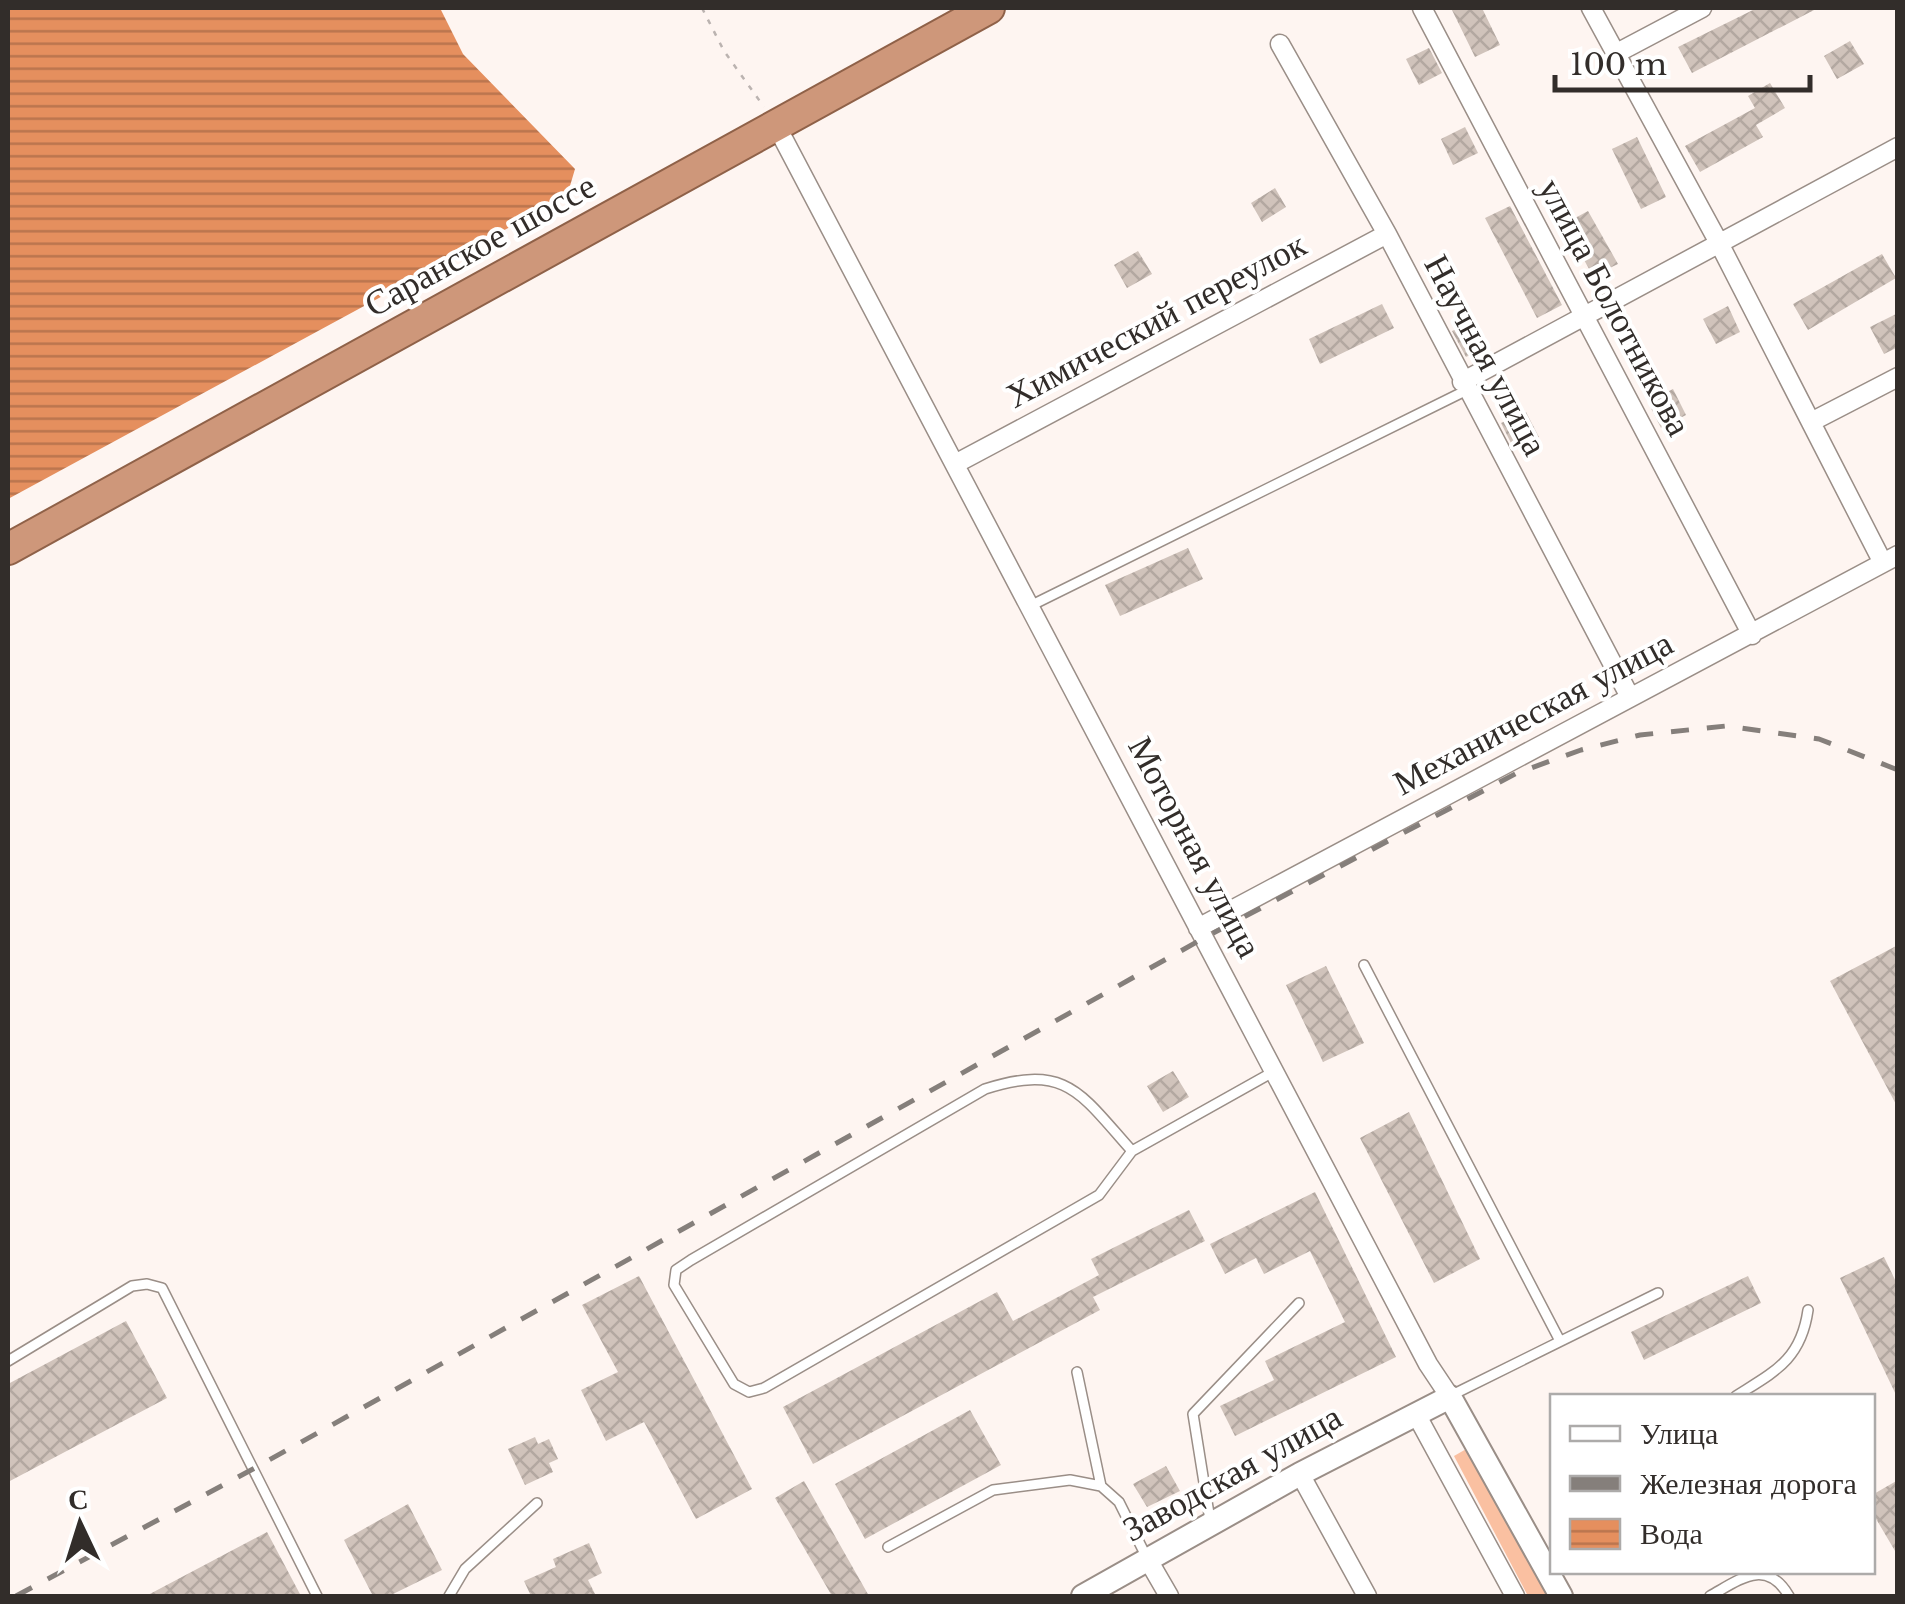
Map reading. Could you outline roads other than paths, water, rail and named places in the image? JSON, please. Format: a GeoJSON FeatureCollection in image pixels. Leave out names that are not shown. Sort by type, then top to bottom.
{"type":"FeatureCollection","features":[{"type":"Feature","properties":{"kind":"highway","name":"Саранское шоссе"},"geometry":{"type":"LineString","coordinates":[[8,549],[989,8]]}},
{"type":"Feature","properties":{"kind":"street","name":"улица Болотникова"},"geometry":{"type":"LineString","coordinates":[[1422,8],[1752,636]]}},
{"type":"Feature","properties":{"kind":"street"},"geometry":{"type":"LineString","coordinates":[[1591,8],[1811,422],[1890,559]]}},
{"type":"Feature","properties":{"kind":"street"},"geometry":{"type":"LineString","coordinates":[[1615,54],[1702,8]]}},
{"type":"Feature","properties":{"kind":"street","name":"Научная улица"},"geometry":{"type":"LineString","coordinates":[[1280,44],[1387,234],[1630,698]]}},
{"type":"Feature","properties":{"kind":"street","name":"Моторная улица"},"geometry":{"type":"LineString","coordinates":[[776,125],[1428,1364],[1450,1396],[1562,1596]]}},
{"type":"Feature","properties":{"kind":"street"},"geometry":{"type":"LineString","coordinates":[[1464,386],[1898,146]]}},
{"type":"Feature","properties":{"kind":"street","name":"Химический переулок"},"geometry":{"type":"LineString","coordinates":[[955,464],[1387,234]]}},
{"type":"Feature","properties":{"kind":"street"},"geometry":{"type":"LineString","coordinates":[[1811,422],[1898,377]]}},
{"type":"Feature","properties":{"kind":"street","name":"Механическая улица"},"geometry":{"type":"LineString","coordinates":[[1198,928],[1752,636],[1890,559]]}},
{"type":"Feature","properties":{"kind":"street","name":"Заводская улица"},"geometry":{"type":"LineString","coordinates":[[1084,1596],[1210,1523],[1450,1396]]}},
{"type":"Feature","properties":{"kind":"street"},"geometry":{"type":"LineString","coordinates":[[1416,1414],[1515,1596]]}},
{"type":"Feature","properties":{"kind":"street"},"geometry":{"type":"LineString","coordinates":[[1300,1474],[1368,1596]]}},
{"type":"Feature","properties":{"kind":"street"},"geometry":{"type":"LineString","coordinates":[[1148,1558],[1169,1596]]}},
{"type":"Feature","properties":{"kind":"lane"},"geometry":{"type":"LineString","coordinates":[[1030,606],[1464,386]]}},
{"type":"Feature","properties":{"kind":"lane"},"geometry":{"type":"LineString","coordinates":[[1364,965],[1560,1341]]}},
{"type":"Feature","properties":{"kind":"lane"},"geometry":{"type":"LineString","coordinates":[[1132,1150],[1069,1087],[1047,1078],[1018,1079],[985,1090],[690,1260],[676,1270],[674,1284],[734,1384],[749,1392],[764,1388],[1098,1195],[1132,1150],[1273,1072]]}},
{"type":"Feature","properties":{"kind":"lane"},"geometry":{"type":"LineString","coordinates":[[8,1361],[132,1286],[162,1288],[316,1596]]}},
{"type":"Feature","properties":{"kind":"lane"},"geometry":{"type":"LineString","coordinates":[[1450,1396],[1658,1293]]}},
{"type":"Feature","properties":{"kind":"lane"},"geometry":{"type":"LineString","coordinates":[[1210,1523],[1193,1414],[1299,1303]]}},
{"type":"Feature","properties":{"kind":"lane"},"geometry":{"type":"LineString","coordinates":[[1739,1394],[1784,1366],[1798,1345],[1808,1310]]}},
{"type":"Feature","properties":{"kind":"lane"},"geometry":{"type":"LineString","coordinates":[[1077,1372],[1101,1486]]}},
{"type":"Feature","properties":{"kind":"lane"},"geometry":{"type":"LineString","coordinates":[[888,1547],[993,1490],[1070,1480],[1101,1486],[1119,1502],[1148,1558]]}},
{"type":"Feature","properties":{"kind":"lane"},"geometry":{"type":"LineString","coordinates":[[450,1596],[465,1570],[538,1503]]}},
{"type":"Feature","properties":{"kind":"lane"},"geometry":{"type":"LineString","coordinates":[[1710,1596],[1749,1574],[1772,1578],[1789,1596]]}},
{"type":"Feature","properties":{"kind":"water"},"geometry":{"type":"Polygon","coordinates":[[[8,8],[440,8],[463,54],[575,169],[567,196],[8,499],[8,8]]]}},
{"type":"Feature","properties":{"kind":"railway"},"geometry":{"type":"LineString","coordinates":[[16,1596],[253,1469],[1204,938],[1517,773],[1581,750],[1640,735],[1726,726],[1819,739],[1898,770]]}}]}
